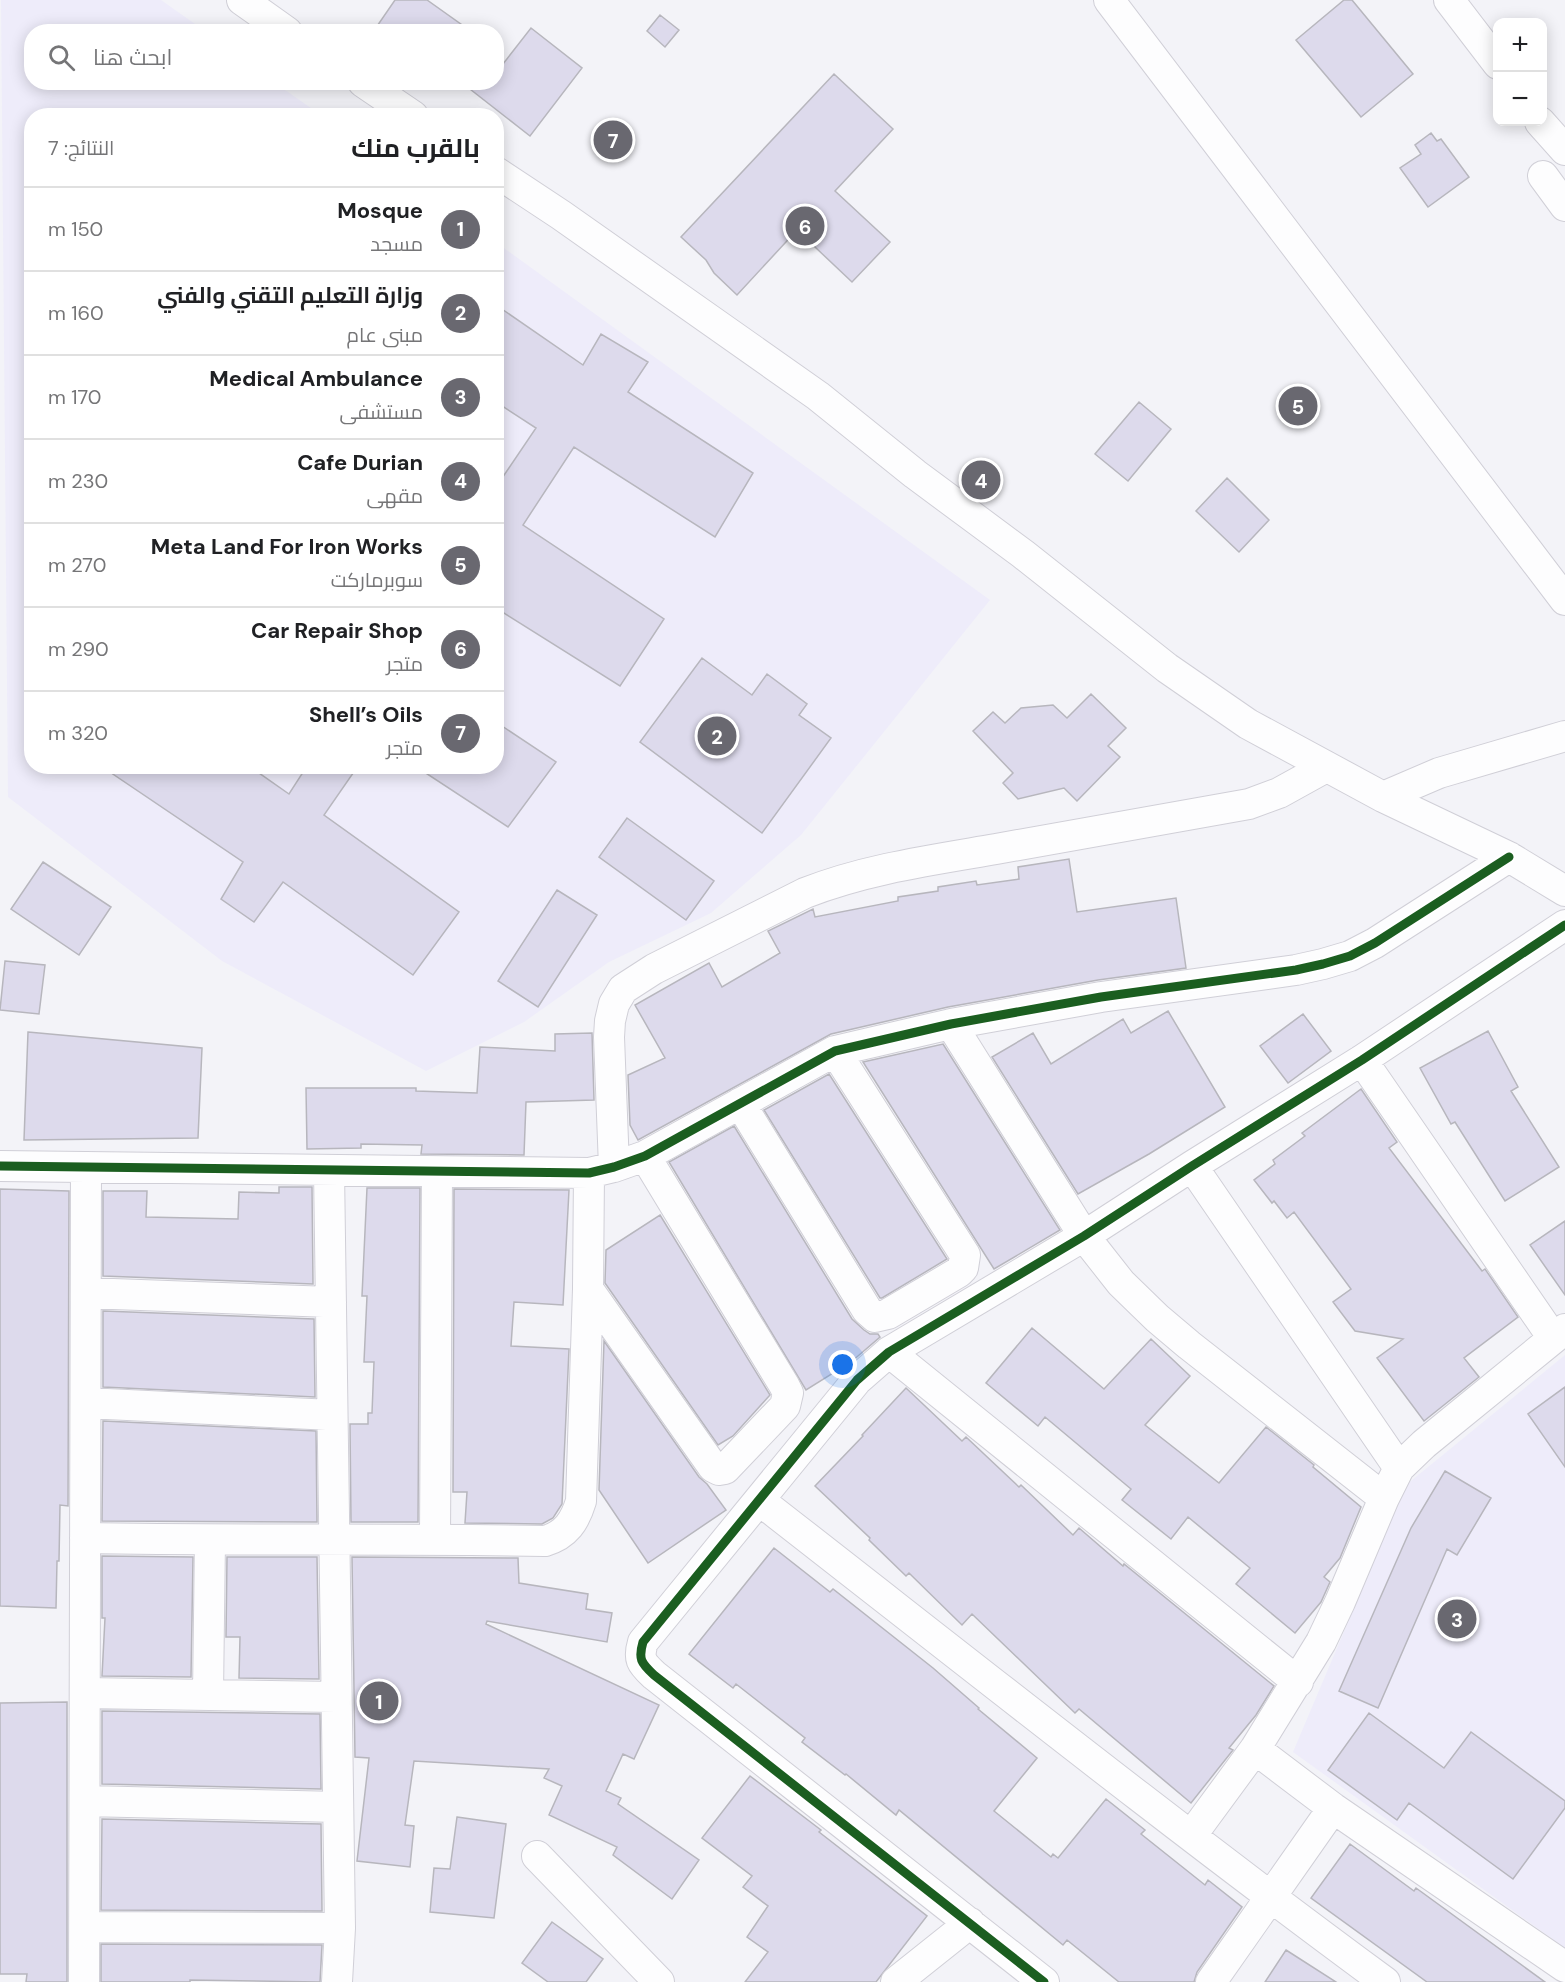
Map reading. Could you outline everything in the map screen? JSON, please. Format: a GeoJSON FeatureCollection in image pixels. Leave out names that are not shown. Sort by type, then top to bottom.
{"type":"FeatureCollection","features":[{"type":"Feature","properties":{"kind":"street"},"geometry":{"type":"LineString","coordinates":[[242,0],[276,24]]}},
{"type":"Feature","properties":{"kind":"street"},"geometry":{"type":"LineString","coordinates":[[1109,0],[1565,600]]}},
{"type":"Feature","properties":{"kind":"street"},"geometry":{"type":"LineString","coordinates":[[1449,0],[1493,59]]}},
{"type":"Feature","properties":{"kind":"street"},"geometry":{"type":"LineString","coordinates":[[375,90],[400,108]]}},
{"type":"Feature","properties":{"kind":"street"},"geometry":{"type":"LineString","coordinates":[[1544,126],[1565,150]]}},
{"type":"Feature","properties":{"kind":"street"},"geometry":{"type":"LineString","coordinates":[[1543,176],[1565,206]]}},
{"type":"Feature","properties":{"kind":"street"},"geometry":{"type":"LineString","coordinates":[[504,177],[818,396],[915,474],[1023,554],[1167,668],[1248,723],[1326,767],[1509,857],[1565,891]]}},
{"type":"Feature","properties":{"kind":"street"},"geometry":{"type":"LineString","coordinates":[[1383,796],[1439,773],[1565,736]]}},
{"type":"Feature","properties":{"kind":"street"},"geometry":{"type":"LineString","coordinates":[[86,1538],[545,1541],[557,1538],[576,1517],[581,1501],[588,1289],[601,1170],[610,1021],[614,1004],[623,989],[654,969],[804,893],[835,882],[919,862],[1249,804],[1279,793],[1326,767]]}},
{"type":"Feature","properties":{"kind":"street"},"geometry":{"type":"LineString","coordinates":[[0,1166],[437,1172],[601,1170],[645,1156],[835,1051],[951,1024],[1101,997],[1296,970],[1350,956],[1375,943],[1509,857]]}},
{"type":"Feature","properties":{"kind":"street"},"geometry":{"type":"LineString","coordinates":[[1044,1982],[644,1666],[639,1655],[643,1642],[857,1380],[889,1352],[1084,1236],[1362,1060],[1565,926]]}},
{"type":"Feature","properties":{"kind":"street"},"geometry":{"type":"LineString","coordinates":[[951,1024],[1084,1236],[1121,1282],[1157,1318],[1384,1498]]}},
{"type":"Feature","properties":{"kind":"street"},"geometry":{"type":"LineString","coordinates":[[740,1103],[867,1310],[875,1317],[888,1314],[958,1272],[963,1268],[965,1255],[835,1051]]}},
{"type":"Feature","properties":{"kind":"street"},"geometry":{"type":"LineString","coordinates":[[1191,1836],[1255,1749],[1321,1642],[1399,1468],[1424,1444],[1559,1334],[1362,1060]]}},
{"type":"Feature","properties":{"kind":"street"},"geometry":{"type":"LineString","coordinates":[[588,1289],[713,1467],[719,1470],[725,1469],[731,1464],[785,1406],[788,1393],[784,1385],[645,1156]]}},
{"type":"Feature","properties":{"kind":"street"},"geometry":{"type":"LineString","coordinates":[[1192,1166],[1399,1468]]}},
{"type":"Feature","properties":{"kind":"street"},"geometry":{"type":"LineString","coordinates":[[84,1982],[86,1167]]}},
{"type":"Feature","properties":{"kind":"street"},"geometry":{"type":"LineString","coordinates":[[329,1170],[340,1928],[337,1982]]}},
{"type":"Feature","properties":{"kind":"street"},"geometry":{"type":"LineString","coordinates":[[435,1539],[437,1172]]}},
{"type":"Feature","properties":{"kind":"street"},"geometry":{"type":"LineString","coordinates":[[86,1293],[331,1302]]}},
{"type":"Feature","properties":{"kind":"street"},"geometry":{"type":"LineString","coordinates":[[889,1352],[1298,1682]]}},
{"type":"Feature","properties":{"kind":"street"},"geometry":{"type":"LineString","coordinates":[[86,1403],[332,1415]]}},
{"type":"Feature","properties":{"kind":"street"},"geometry":{"type":"LineString","coordinates":[[759,1500],[1008,1696],[1271,1898],[1385,1982]]}},
{"type":"Feature","properties":{"kind":"street"},"geometry":{"type":"LineString","coordinates":[[208,1695],[210,1540]]}},
{"type":"Feature","properties":{"kind":"street"},"geometry":{"type":"LineString","coordinates":[[85,1693],[336,1697]]}},
{"type":"Feature","properties":{"kind":"street"},"geometry":{"type":"LineString","coordinates":[[1255,1749],[1333,1808],[1565,1967]]}},
{"type":"Feature","properties":{"kind":"street"},"geometry":{"type":"LineString","coordinates":[[85,1801],[338,1807]]}},
{"type":"Feature","properties":{"kind":"street"},"geometry":{"type":"LineString","coordinates":[[1211,1982],[1333,1808]]}},
{"type":"Feature","properties":{"kind":"street"},"geometry":{"type":"LineString","coordinates":[[537,1856],[659,1982]]}},
{"type":"Feature","properties":{"kind":"street"},"geometry":{"type":"LineString","coordinates":[[897,1982],[969,1923]]}},
{"type":"Feature","properties":{"kind":"street"},"geometry":{"type":"LineString","coordinates":[[85,1927],[340,1928]]}},
{"type":"Feature","properties":{"kind":"shaded area"},"geometry":{"type":"Polygon","coordinates":[[[1,0],[161,0],[195,24],[24,24],[24,90],[285,90],[311,108],[24,108],[24,774],[504,774],[504,248],[990,600],[801,835],[711,913],[609,962],[524,1022],[426,1071],[222,961],[8,797],[1,0]]]}},
{"type":"Feature","properties":{"kind":"shaded area"},"geometry":{"type":"Polygon","coordinates":[[[1565,1355],[1565,1948],[1293,1752],[1406,1485],[1565,1355]]]}},
{"type":"Feature","properties":{"kind":"building"},"geometry":{"type":"Polygon","coordinates":[[[395,0],[427,0],[461,24],[378,24],[395,0]]]}},
{"type":"Feature","properties":{"kind":"building"},"geometry":{"type":"Polygon","coordinates":[[[1344,0],[1352,0],[1413,74],[1361,117],[1296,40],[1344,0]]]}},
{"type":"Feature","properties":{"kind":"building"},"geometry":{"type":"Polygon","coordinates":[[[660,15],[679,30],[665,47],[647,31],[660,15]]]}},
{"type":"Feature","properties":{"kind":"building"},"geometry":{"type":"Polygon","coordinates":[[[531,28],[582,68],[530,136],[504,116],[504,108],[494,108],[471,90],[504,90],[504,63],[531,28]]]}},
{"type":"Feature","properties":{"kind":"building"},"geometry":{"type":"Polygon","coordinates":[[[834,74],[893,129],[835,191],[890,242],[852,282],[797,230],[737,295],[714,273],[706,260],[681,237],[834,74]]]}},
{"type":"Feature","properties":{"kind":"building"},"geometry":{"type":"Polygon","coordinates":[[[1431,133],[1437,141],[1441,139],[1469,177],[1428,207],[1400,168],[1421,154],[1415,145],[1431,133]]]}},
{"type":"Feature","properties":{"kind":"building"},"geometry":{"type":"Polygon","coordinates":[[[504,311],[583,365],[601,334],[648,362],[628,392],[753,473],[715,537],[574,447],[523,525],[664,619],[620,686],[504,613],[504,475],[536,428],[504,407],[504,311]]]}},
{"type":"Feature","properties":{"kind":"building"},"geometry":{"type":"Polygon","coordinates":[[[1139,402],[1171,429],[1128,481],[1095,454],[1139,402]]]}},
{"type":"Feature","properties":{"kind":"building"},"geometry":{"type":"Polygon","coordinates":[[[1227,478],[1269,520],[1239,552],[1196,511],[1227,478]]]}},
{"type":"Feature","properties":{"kind":"building"},"geometry":{"type":"Polygon","coordinates":[[[702,658],[752,695],[767,674],[807,704],[799,715],[831,738],[762,833],[640,742],[702,658]]]}},
{"type":"Feature","properties":{"kind":"building"},"geometry":{"type":"Polygon","coordinates":[[[1091,694],[1126,728],[1108,746],[1120,757],[1077,801],[1064,788],[1018,799],[1003,783],[1013,773],[973,731],[993,712],[1005,723],[1021,708],[1053,705],[1067,718],[1091,694]]]}},
{"type":"Feature","properties":{"kind":"building"},"geometry":{"type":"Polygon","coordinates":[[[504,727],[556,762],[508,827],[427,774],[504,774],[504,727]]]}},
{"type":"Feature","properties":{"kind":"building"},"geometry":{"type":"Polygon","coordinates":[[[113,774],[260,774],[289,794],[302,774],[352,774],[324,815],[459,912],[413,975],[283,882],[254,922],[221,899],[243,862],[113,774]]]}},
{"type":"Feature","properties":{"kind":"building"},"geometry":{"type":"Polygon","coordinates":[[[627,818],[714,881],[686,920],[599,857],[627,818]]]}},
{"type":"Feature","properties":{"kind":"building"},"geometry":{"type":"Polygon","coordinates":[[[1069,859],[1077,912],[1176,898],[1186,968],[1098,980],[948,1007],[831,1034],[638,1140],[630,1125],[628,1075],[665,1058],[635,1005],[709,963],[722,987],[780,953],[768,931],[813,909],[815,917],[898,901],[898,897],[938,891],[938,887],[976,881],[977,885],[1019,879],[1018,867],[1069,859]]]}},
{"type":"Feature","properties":{"kind":"building"},"geometry":{"type":"Polygon","coordinates":[[[43,862],[111,907],[79,955],[11,909],[43,862]]]}},
{"type":"Feature","properties":{"kind":"building"},"geometry":{"type":"Polygon","coordinates":[[[557,890],[597,915],[538,1007],[498,981],[557,890]]]}},
{"type":"Feature","properties":{"kind":"building"},"geometry":{"type":"Polygon","coordinates":[[[5,961],[45,965],[39,1014],[0,1010],[5,961]]]}},
{"type":"Feature","properties":{"kind":"building"},"geometry":{"type":"Polygon","coordinates":[[[1168,1011],[1225,1107],[1078,1194],[992,1057],[1033,1033],[1051,1064],[1123,1019],[1131,1033],[1168,1011]]]}},
{"type":"Feature","properties":{"kind":"building"},"geometry":{"type":"Polygon","coordinates":[[[1303,1014],[1331,1051],[1288,1083],[1260,1046],[1303,1014]]]}},
{"type":"Feature","properties":{"kind":"building"},"geometry":{"type":"Polygon","coordinates":[[[1488,1031],[1518,1087],[1511,1091],[1559,1167],[1505,1201],[1455,1122],[1451,1124],[1420,1068],[1488,1031]]]}},
{"type":"Feature","properties":{"kind":"building"},"geometry":{"type":"Polygon","coordinates":[[[28,1032],[202,1048],[198,1138],[24,1140],[28,1032]]]}},
{"type":"Feature","properties":{"kind":"building"},"geometry":{"type":"Polygon","coordinates":[[[592,1033],[594,1100],[526,1102],[524,1155],[421,1154],[422,1145],[361,1144],[361,1148],[307,1149],[306,1088],[416,1088],[416,1091],[477,1093],[480,1047],[555,1051],[555,1034],[592,1033]]]}},
{"type":"Feature","properties":{"kind":"building"},"geometry":{"type":"Polygon","coordinates":[[[943,1044],[1060,1230],[994,1269],[863,1062],[943,1044]]]}},
{"type":"Feature","properties":{"kind":"building"},"geometry":{"type":"Polygon","coordinates":[[[829,1074],[947,1259],[882,1298],[764,1110],[829,1074]]]}},
{"type":"Feature","properties":{"kind":"building"},"geometry":{"type":"Polygon","coordinates":[[[1361,1089],[1397,1142],[1389,1148],[1482,1271],[1485,1269],[1518,1317],[1464,1358],[1479,1377],[1424,1421],[1377,1358],[1403,1339],[1355,1331],[1333,1302],[1351,1289],[1294,1212],[1287,1218],[1254,1180],[1275,1164],[1273,1160],[1305,1136],[1302,1133],[1361,1089]]]}},
{"type":"Feature","properties":{"kind":"building"},"geometry":{"type":"Polygon","coordinates":[[[734,1126],[852,1319],[870,1334],[878,1334],[880,1337],[851,1362],[806,1390],[669,1162],[734,1126]]]}},
{"type":"Feature","properties":{"kind":"building"},"geometry":{"type":"Polygon","coordinates":[[[279,1187],[312,1187],[313,1284],[103,1276],[103,1191],[147,1191],[146,1217],[238,1219],[239,1192],[279,1193],[279,1187]]]}},
{"type":"Feature","properties":{"kind":"building"},"geometry":{"type":"Polygon","coordinates":[[[367,1188],[420,1188],[418,1522],[351,1522],[350,1424],[368,1424],[368,1413],[372,1413],[374,1362],[364,1362],[367,1296],[362,1296],[367,1188]]]}},
{"type":"Feature","properties":{"kind":"building"},"geometry":{"type":"Polygon","coordinates":[[[0,1189],[69,1191],[68,1506],[60,1505],[56,1608],[0,1606],[0,1189]]]}},
{"type":"Feature","properties":{"kind":"building"},"geometry":{"type":"Polygon","coordinates":[[[454,1189],[569,1190],[563,1305],[514,1302],[511,1346],[569,1349],[562,1504],[553,1518],[542,1524],[465,1523],[467,1492],[453,1492],[454,1189]]]}},
{"type":"Feature","properties":{"kind":"building"},"geometry":{"type":"Polygon","coordinates":[[[660,1215],[770,1395],[733,1436],[718,1445],[605,1283],[606,1250],[660,1215]]]}},
{"type":"Feature","properties":{"kind":"building"},"geometry":{"type":"Polygon","coordinates":[[[1565,1221],[1565,1295],[1530,1245],[1565,1221]]]}},
{"type":"Feature","properties":{"kind":"building"},"geometry":{"type":"Polygon","coordinates":[[[103,1311],[314,1319],[315,1397],[103,1387],[103,1311]]]}},
{"type":"Feature","properties":{"kind":"building"},"geometry":{"type":"Polygon","coordinates":[[[1032,1328],[1104,1389],[1151,1339],[1190,1376],[1145,1425],[1219,1483],[1266,1427],[1314,1465],[1313,1467],[1361,1507],[1340,1558],[1324,1577],[1330,1582],[1321,1602],[1295,1633],[1236,1584],[1250,1568],[1188,1517],[1171,1539],[1122,1500],[1131,1489],[1045,1417],[1038,1426],[986,1383],[1032,1328]]]}},
{"type":"Feature","properties":{"kind":"building"},"geometry":{"type":"Polygon","coordinates":[[[604,1341],[699,1477],[726,1510],[648,1563],[599,1490],[604,1341]]]}},
{"type":"Feature","properties":{"kind":"building"},"geometry":{"type":"Polygon","coordinates":[[[1565,1387],[1565,1467],[1528,1414],[1565,1387]]]}},
{"type":"Feature","properties":{"kind":"building"},"geometry":{"type":"Polygon","coordinates":[[[906,1388],[962,1441],[966,1437],[1019,1487],[1021,1485],[1073,1535],[1079,1528],[1123,1566],[1124,1564],[1274,1686],[1256,1715],[1229,1748],[1233,1750],[1191,1803],[1079,1709],[1075,1713],[972,1614],[962,1625],[909,1573],[906,1576],[815,1486],[906,1388]]]}},
{"type":"Feature","properties":{"kind":"building"},"geometry":{"type":"Polygon","coordinates":[[[103,1421],[316,1431],[317,1522],[102,1521],[103,1421]]]}},
{"type":"Feature","properties":{"kind":"building"},"geometry":{"type":"Polygon","coordinates":[[[1445,1471],[1491,1498],[1457,1555],[1447,1549],[1378,1708],[1339,1691],[1411,1528],[1445,1471]]]}},
{"type":"Feature","properties":{"kind":"building"},"geometry":{"type":"Polygon","coordinates":[[[774,1548],[830,1592],[833,1589],[933,1668],[1037,1758],[994,1811],[1051,1857],[1053,1854],[1058,1858],[1106,1799],[1145,1830],[1141,1834],[1205,1885],[1208,1880],[1242,1907],[1197,1972],[1194,1982],[1119,1982],[1067,1940],[1063,1945],[899,1810],[896,1815],[802,1742],[805,1738],[736,1684],[733,1688],[689,1654],[774,1548]]]}},
{"type":"Feature","properties":{"kind":"building"},"geometry":{"type":"Polygon","coordinates":[[[102,1556],[193,1557],[191,1677],[102,1676],[105,1618],[102,1618],[102,1556]]]}},
{"type":"Feature","properties":{"kind":"building"},"geometry":{"type":"Polygon","coordinates":[[[227,1557],[317,1557],[319,1679],[239,1678],[240,1637],[226,1637],[227,1557]]]}},
{"type":"Feature","properties":{"kind":"building"},"geometry":{"type":"Polygon","coordinates":[[[352,1557],[518,1558],[519,1583],[588,1594],[586,1609],[612,1613],[607,1642],[487,1621],[486,1624],[659,1705],[634,1759],[623,1754],[606,1791],[621,1798],[618,1804],[699,1860],[672,1899],[613,1855],[617,1847],[549,1815],[562,1786],[544,1778],[549,1769],[414,1761],[405,1825],[414,1826],[410,1867],[357,1861],[369,1758],[355,1757],[352,1557]]]}},
{"type":"Feature","properties":{"kind":"building"},"geometry":{"type":"Polygon","coordinates":[[[67,1702],[67,1982],[26,1982],[27,1974],[0,1974],[0,1703],[67,1702]]]}},
{"type":"Feature","properties":{"kind":"building"},"geometry":{"type":"Polygon","coordinates":[[[102,1711],[320,1714],[321,1789],[102,1784],[102,1711]]]}},
{"type":"Feature","properties":{"kind":"building"},"geometry":{"type":"Polygon","coordinates":[[[1369,1713],[1444,1768],[1471,1732],[1565,1801],[1565,1808],[1513,1879],[1409,1803],[1397,1820],[1328,1770],[1369,1713]]]}},
{"type":"Feature","properties":{"kind":"building"},"geometry":{"type":"Polygon","coordinates":[[[750,1776],[927,1916],[876,1982],[745,1982],[768,1952],[747,1937],[768,1906],[743,1887],[752,1876],[702,1838],[750,1776]]]}},
{"type":"Feature","properties":{"kind":"building"},"geometry":{"type":"Polygon","coordinates":[[[457,1817],[506,1824],[494,1918],[430,1912],[434,1868],[450,1869],[457,1817]]]}},
{"type":"Feature","properties":{"kind":"building"},"geometry":{"type":"Polygon","coordinates":[[[102,1819],[321,1824],[322,1911],[101,1910],[102,1819]]]}},
{"type":"Feature","properties":{"kind":"building"},"geometry":{"type":"Polygon","coordinates":[[[1350,1844],[1414,1891],[1416,1888],[1545,1982],[1427,1982],[1311,1898],[1350,1844]]]}},
{"type":"Feature","properties":{"kind":"building"},"geometry":{"type":"Polygon","coordinates":[[[552,1922],[603,1959],[586,1982],[548,1982],[522,1963],[552,1922]]]}},
{"type":"Feature","properties":{"kind":"building"},"geometry":{"type":"Polygon","coordinates":[[[101,1944],[322,1945],[320,1982],[190,1980],[190,1982],[101,1982],[101,1944]]]}},
{"type":"Feature","properties":{"kind":"building"},"geometry":{"type":"Polygon","coordinates":[[[1286,1950],[1336,1982],[1265,1982],[1286,1950]]]}},
{"type":"Feature","properties":{"kind":"cycle path"},"geometry":{"type":"LineString","coordinates":[[0,1166],[589,1173],[645,1156],[835,1051],[951,1024],[1101,997],[1296,970],[1350,956],[1375,943],[1509,857]]}},
{"type":"Feature","properties":{"kind":"cycle path"},"geometry":{"type":"LineString","coordinates":[[1044,1982],[654,1675],[642,1660],[643,1642],[857,1380],[889,1352],[1084,1236],[1362,1060],[1565,925]]}},
{"type":"Feature","properties":{"kind":"place","name":"Shell’s Oils"},"geometry":{"type":"Point","coordinates":[613,140]}},
{"type":"Feature","properties":{"kind":"place","name":"Car Repair Shop"},"geometry":{"type":"Point","coordinates":[805,226]}},
{"type":"Feature","properties":{"kind":"place","name":"Meta Land For Iron Works"},"geometry":{"type":"Point","coordinates":[1298,406]}},
{"type":"Feature","properties":{"kind":"place","name":"Cafe Durian"},"geometry":{"type":"Point","coordinates":[981,480]}},
{"type":"Feature","properties":{"kind":"place","name":"وزارة التعليم التقني والفني"},"geometry":{"type":"Point","coordinates":[717,736]}},
{"type":"Feature","properties":{"kind":"place","name":"Medical Ambulance"},"geometry":{"type":"Point","coordinates":[1457,1619]}},
{"type":"Feature","properties":{"kind":"place","name":"Mosque"},"geometry":{"type":"Point","coordinates":[379,1701]}}]}
